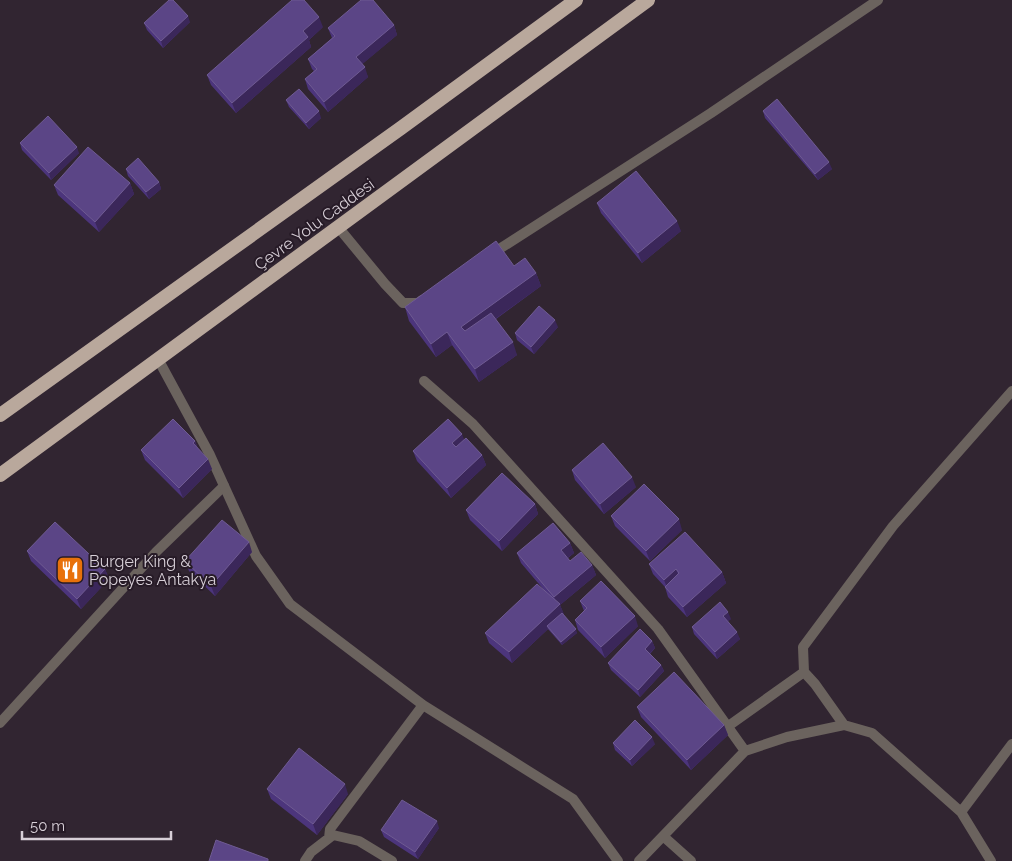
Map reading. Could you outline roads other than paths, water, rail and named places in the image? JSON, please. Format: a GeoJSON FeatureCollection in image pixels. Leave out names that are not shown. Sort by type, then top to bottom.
{"type":"FeatureCollection","features":[{"type":"Feature","properties":{"kind":"highway","name":"Çevre Yolu Caddesi"},"geometry":{"type":"LineString","coordinates":[[0,415],[576,0]]}},
{"type":"Feature","properties":{"kind":"highway","name":"Çevre Yolu Caddesi"},"geometry":{"type":"LineString","coordinates":[[0,476],[648,0]]}},
{"type":"Feature","properties":{"kind":"street"},"geometry":{"type":"LineString","coordinates":[[478,263],[711,113],[878,0]]}},
{"type":"Feature","properties":{"kind":"street"},"geometry":{"type":"LineString","coordinates":[[338,228],[403,303],[418,303],[433,293]]}},
{"type":"Feature","properties":{"kind":"street"},"geometry":{"type":"LineString","coordinates":[[158,360],[210,455],[256,556],[290,604],[423,705],[573,799],[618,861]]}},
{"type":"Feature","properties":{"kind":"street"},"geometry":{"type":"LineString","coordinates":[[424,381],[473,424],[658,629],[745,751]]}},
{"type":"Feature","properties":{"kind":"street"},"geometry":{"type":"LineString","coordinates":[[844,725],[815,684],[804,672],[803,647],[893,526],[1012,391]]}},
{"type":"Feature","properties":{"kind":"street"},"geometry":{"type":"LineString","coordinates":[[0,723],[156,552],[224,486]]}},
{"type":"Feature","properties":{"kind":"street"},"geometry":{"type":"LineString","coordinates":[[727,727],[804,672]]}},
{"type":"Feature","properties":{"kind":"street"},"geometry":{"type":"LineString","coordinates":[[329,838],[330,829],[423,705]]}},
{"type":"Feature","properties":{"kind":"street"},"geometry":{"type":"LineString","coordinates":[[639,861],[745,751],[786,736],[844,725],[872,733],[961,812],[991,861]]}},
{"type":"Feature","properties":{"kind":"street"},"geometry":{"type":"LineString","coordinates":[[961,812],[1012,744]]}},
{"type":"Feature","properties":{"kind":"street"},"geometry":{"type":"LineString","coordinates":[[305,861],[311,852],[333,835],[359,841],[392,861]]}},
{"type":"Feature","properties":{"kind":"street"},"geometry":{"type":"LineString","coordinates":[[663,836],[691,861]]}},
{"type":"Feature","properties":{"kind":"place","name":"Burger King & Popeyes Antakya"},"geometry":{"type":"Point","coordinates":[70,570]}}]}
